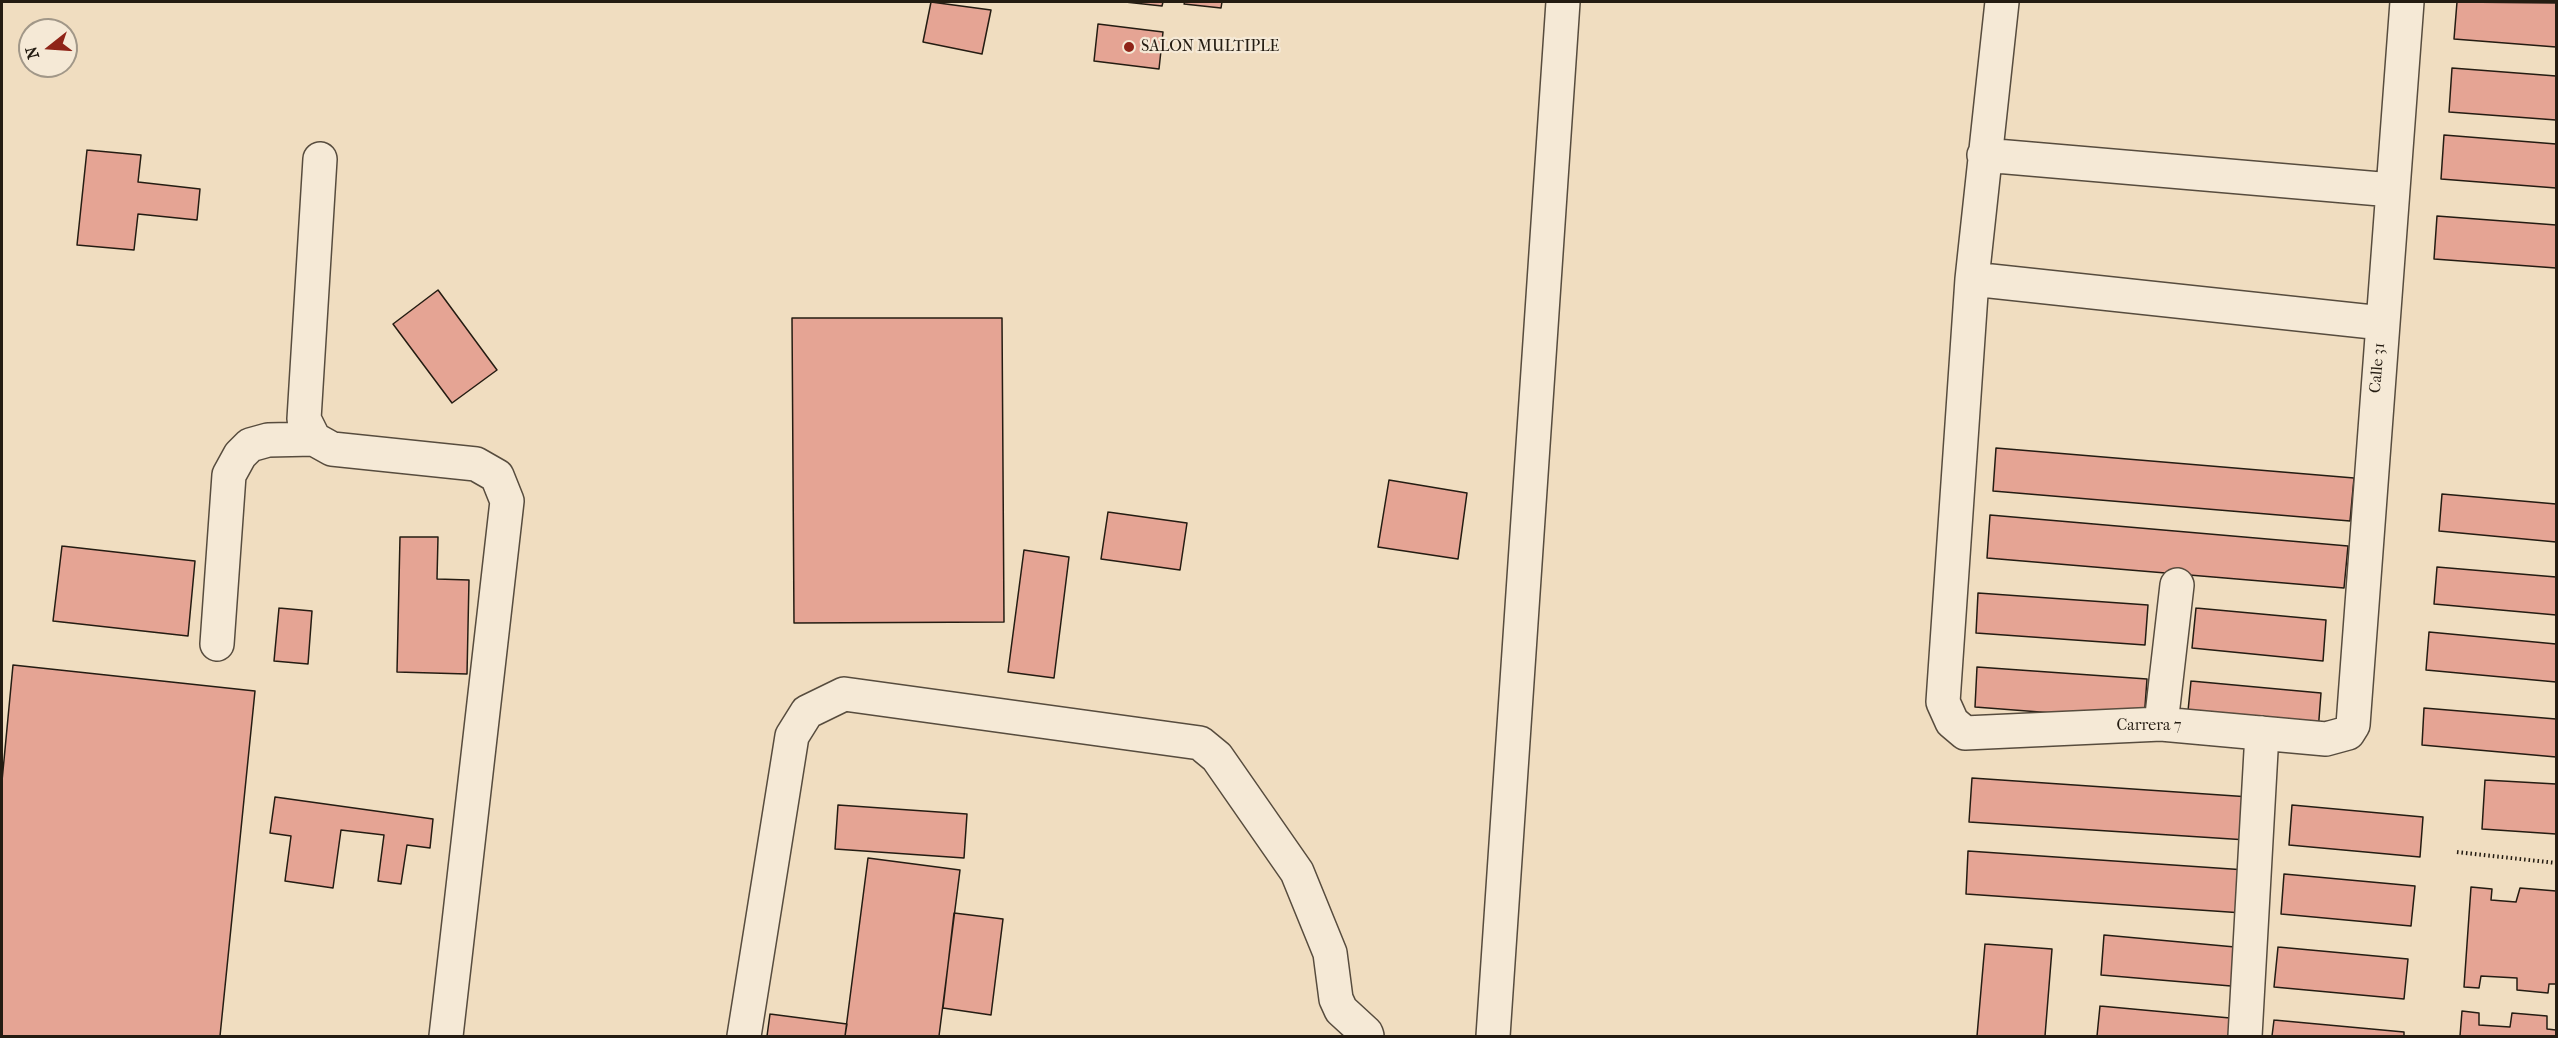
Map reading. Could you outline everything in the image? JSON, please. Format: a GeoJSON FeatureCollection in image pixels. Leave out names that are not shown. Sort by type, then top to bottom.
{"type":"FeatureCollection","features":[{"type":"Feature","properties":{"kind":"street"},"geometry":{"type":"LineString","coordinates":[[1493,1036],[1563,2]]}},
{"type":"Feature","properties":{"kind":"street"},"geometry":{"type":"LineString","coordinates":[[2002,2],[1972,279],[2382,322]]}},
{"type":"Feature","properties":{"kind":"street","name":"Calle 31"},"geometry":{"type":"LineString","coordinates":[[2348,733],[2353,725],[2354,715],[2407,2]]}},
{"type":"Feature","properties":{"kind":"street"},"geometry":{"type":"LineString","coordinates":[[1984,155],[2392,190]]}},
{"type":"Feature","properties":{"kind":"street"},"geometry":{"type":"LineString","coordinates":[[314,439],[304,419],[320,159]]}},
{"type":"Feature","properties":{"kind":"street","name":"Carrera 7"},"geometry":{"type":"LineString","coordinates":[[1972,279],[1943,702],[1952,722],[1965,734],[2161,724],[2326,739],[2348,733]]}},
{"type":"Feature","properties":{"kind":"street"},"geometry":{"type":"LineString","coordinates":[[217,644],[229,474],[240,455],[250,445],[268,440],[314,439],[332,449],[476,464],[497,476],[507,501],[446,1036]]}},
{"type":"Feature","properties":{"kind":"street"},"geometry":{"type":"LineString","coordinates":[[2161,724],[2177,585]]}},
{"type":"Feature","properties":{"kind":"street"},"geometry":{"type":"LineString","coordinates":[[744,1036],[792,736],[807,712],[844,694],[1200,743],[1217,757],[1297,872],[1330,953],[1336,999],[1341,1010],[1367,1036]]}},
{"type":"Feature","properties":{"kind":"street"},"geometry":{"type":"LineString","coordinates":[[2245,1036],[2262,733]]}},
{"type":"Feature","properties":{"kind":"path"},"geometry":{"type":"LineString","coordinates":[[2457,852],[2556,863]]}},
{"type":"Feature","properties":{"kind":"building"},"geometry":{"type":"Polygon","coordinates":[[[931,2],[991,10],[982,54],[923,42],[931,2]]]}},
{"type":"Feature","properties":{"kind":"building"},"geometry":{"type":"Polygon","coordinates":[[[1125,2],[1163,2],[1162,6],[1125,2]]]}},
{"type":"Feature","properties":{"kind":"building"},"geometry":{"type":"Polygon","coordinates":[[[1185,2],[1222,2],[1221,8],[1184,4],[1185,2]]]}},
{"type":"Feature","properties":{"kind":"building"},"geometry":{"type":"Polygon","coordinates":[[[2457,2],[2556,3],[2556,47],[2454,39],[2457,2]]]}},
{"type":"Feature","properties":{"kind":"building","name":"SALON MULTIPLE"},"geometry":{"type":"Polygon","coordinates":[[[1098,24],[1163,32],[1159,69],[1094,61],[1098,24]]]}},
{"type":"Feature","properties":{"kind":"building"},"geometry":{"type":"Polygon","coordinates":[[[2452,68],[2556,76],[2556,120],[2449,112],[2452,68]]]}},
{"type":"Feature","properties":{"kind":"building"},"geometry":{"type":"Polygon","coordinates":[[[2444,135],[2556,144],[2556,188],[2441,179],[2444,135]]]}},
{"type":"Feature","properties":{"kind":"building"},"geometry":{"type":"Polygon","coordinates":[[[87,150],[141,155],[138,182],[200,189],[197,220],[138,214],[134,250],[77,245],[87,150]]]}},
{"type":"Feature","properties":{"kind":"building"},"geometry":{"type":"Polygon","coordinates":[[[2437,216],[2556,225],[2556,268],[2434,259],[2437,216]]]}},
{"type":"Feature","properties":{"kind":"building"},"geometry":{"type":"Polygon","coordinates":[[[438,290],[497,370],[452,403],[393,324],[438,290]]]}},
{"type":"Feature","properties":{"kind":"building"},"geometry":{"type":"Polygon","coordinates":[[[792,318],[1002,318],[1004,622],[794,623],[792,318]]]}},
{"type":"Feature","properties":{"kind":"building"},"geometry":{"type":"Polygon","coordinates":[[[1996,448],[2354,478],[2350,521],[1993,491],[1996,448]]]}},
{"type":"Feature","properties":{"kind":"building"},"geometry":{"type":"Polygon","coordinates":[[[1389,480],[1467,493],[1458,559],[1378,547],[1389,480]]]}},
{"type":"Feature","properties":{"kind":"building"},"geometry":{"type":"Polygon","coordinates":[[[2442,494],[2556,504],[2556,542],[2439,531],[2442,494]]]}},
{"type":"Feature","properties":{"kind":"building"},"geometry":{"type":"Polygon","coordinates":[[[1108,512],[1187,523],[1180,570],[1101,559],[1108,512]]]}},
{"type":"Feature","properties":{"kind":"building"},"geometry":{"type":"Polygon","coordinates":[[[1990,515],[2348,546],[2344,588],[1987,558],[1990,515]]]}},
{"type":"Feature","properties":{"kind":"building"},"geometry":{"type":"Polygon","coordinates":[[[400,537],[438,537],[437,579],[469,580],[467,674],[397,672],[400,537]]]}},
{"type":"Feature","properties":{"kind":"building"},"geometry":{"type":"Polygon","coordinates":[[[62,546],[195,561],[188,636],[53,621],[62,546]]]}},
{"type":"Feature","properties":{"kind":"building"},"geometry":{"type":"Polygon","coordinates":[[[1024,550],[1069,557],[1054,678],[1008,672],[1024,550]]]}},
{"type":"Feature","properties":{"kind":"building"},"geometry":{"type":"Polygon","coordinates":[[[2437,567],[2556,577],[2556,615],[2434,604],[2437,567]]]}},
{"type":"Feature","properties":{"kind":"building"},"geometry":{"type":"Polygon","coordinates":[[[1978,593],[2148,605],[2145,645],[1976,633],[1978,593]]]}},
{"type":"Feature","properties":{"kind":"building"},"geometry":{"type":"Polygon","coordinates":[[[279,608],[312,611],[308,664],[274,661],[279,608]]]}},
{"type":"Feature","properties":{"kind":"building"},"geometry":{"type":"Polygon","coordinates":[[[2196,608],[2326,620],[2323,661],[2192,648],[2196,608]]]}},
{"type":"Feature","properties":{"kind":"building"},"geometry":{"type":"Polygon","coordinates":[[[2429,632],[2556,644],[2556,682],[2426,670],[2429,632]]]}},
{"type":"Feature","properties":{"kind":"building"},"geometry":{"type":"Polygon","coordinates":[[[13,665],[255,691],[220,1036],[2,1036],[2,781],[13,665]]]}},
{"type":"Feature","properties":{"kind":"building"},"geometry":{"type":"Polygon","coordinates":[[[1977,667],[2147,679],[2144,720],[1975,707],[1977,667]]]}},
{"type":"Feature","properties":{"kind":"building"},"geometry":{"type":"Polygon","coordinates":[[[2191,681],[2321,693],[2318,732],[2187,721],[2191,681]]]}},
{"type":"Feature","properties":{"kind":"building"},"geometry":{"type":"Polygon","coordinates":[[[2424,708],[2556,719],[2556,757],[2422,745],[2424,708]]]}},
{"type":"Feature","properties":{"kind":"building"},"geometry":{"type":"Polygon","coordinates":[[[1972,778],[2250,797],[2247,840],[1969,822],[1972,778]]]}},
{"type":"Feature","properties":{"kind":"building"},"geometry":{"type":"Polygon","coordinates":[[[2485,780],[2556,784],[2556,834],[2482,829],[2485,780]]]}},
{"type":"Feature","properties":{"kind":"building"},"geometry":{"type":"Polygon","coordinates":[[[275,797],[433,819],[430,848],[407,845],[401,884],[378,881],[384,835],[341,830],[333,888],[285,881],[291,836],[270,833],[275,797]]]}},
{"type":"Feature","properties":{"kind":"building"},"geometry":{"type":"Polygon","coordinates":[[[838,805],[967,814],[964,858],[835,849],[838,805]]]}},
{"type":"Feature","properties":{"kind":"building"},"geometry":{"type":"Polygon","coordinates":[[[2292,805],[2423,817],[2420,857],[2289,845],[2292,805]]]}},
{"type":"Feature","properties":{"kind":"building"},"geometry":{"type":"Polygon","coordinates":[[[1968,851],[2246,870],[2243,913],[1966,894],[1968,851]]]}},
{"type":"Feature","properties":{"kind":"building"},"geometry":{"type":"Polygon","coordinates":[[[868,858],[960,870],[939,1036],[845,1036],[868,858]]]}},
{"type":"Feature","properties":{"kind":"building"},"geometry":{"type":"Polygon","coordinates":[[[2284,874],[2415,886],[2411,926],[2281,914],[2284,874]]]}},
{"type":"Feature","properties":{"kind":"building"},"geometry":{"type":"Polygon","coordinates":[[[2471,887],[2492,889],[2491,900],[2516,902],[2520,888],[2556,891],[2556,984],[2549,984],[2548,993],[2517,990],[2517,978],[2481,976],[2479,988],[2464,987],[2471,887]]]}},
{"type":"Feature","properties":{"kind":"building"},"geometry":{"type":"Polygon","coordinates":[[[954,913],[1003,919],[991,1015],[943,1008],[954,913]]]}},
{"type":"Feature","properties":{"kind":"building"},"geometry":{"type":"Polygon","coordinates":[[[2104,935],[2235,947],[2231,986],[2101,975],[2104,935]]]}},
{"type":"Feature","properties":{"kind":"building"},"geometry":{"type":"Polygon","coordinates":[[[1985,944],[2052,949],[2045,1036],[1977,1036],[1985,944]]]}},
{"type":"Feature","properties":{"kind":"building"},"geometry":{"type":"Polygon","coordinates":[[[2278,947],[2408,959],[2404,999],[2274,987],[2278,947]]]}},
{"type":"Feature","properties":{"kind":"building"},"geometry":{"type":"Polygon","coordinates":[[[2100,1006],[2230,1018],[2229,1036],[2097,1036],[2100,1006]]]}},
{"type":"Feature","properties":{"kind":"building"},"geometry":{"type":"Polygon","coordinates":[[[2462,1011],[2479,1013],[2479,1025],[2510,1027],[2512,1013],[2547,1016],[2547,1029],[2556,1030],[2556,1036],[2460,1036],[2462,1011]]]}},
{"type":"Feature","properties":{"kind":"building"},"geometry":{"type":"Polygon","coordinates":[[[770,1014],[847,1024],[845,1036],[767,1036],[770,1014]]]}},
{"type":"Feature","properties":{"kind":"building"},"geometry":{"type":"Polygon","coordinates":[[[2274,1020],[2404,1032],[2404,1036],[2272,1036],[2274,1020]]]}},
{"type":"Feature","properties":{"kind":"place","name":"SALON MULTIPLE"},"geometry":{"type":"Point","coordinates":[1129,47]}}]}
